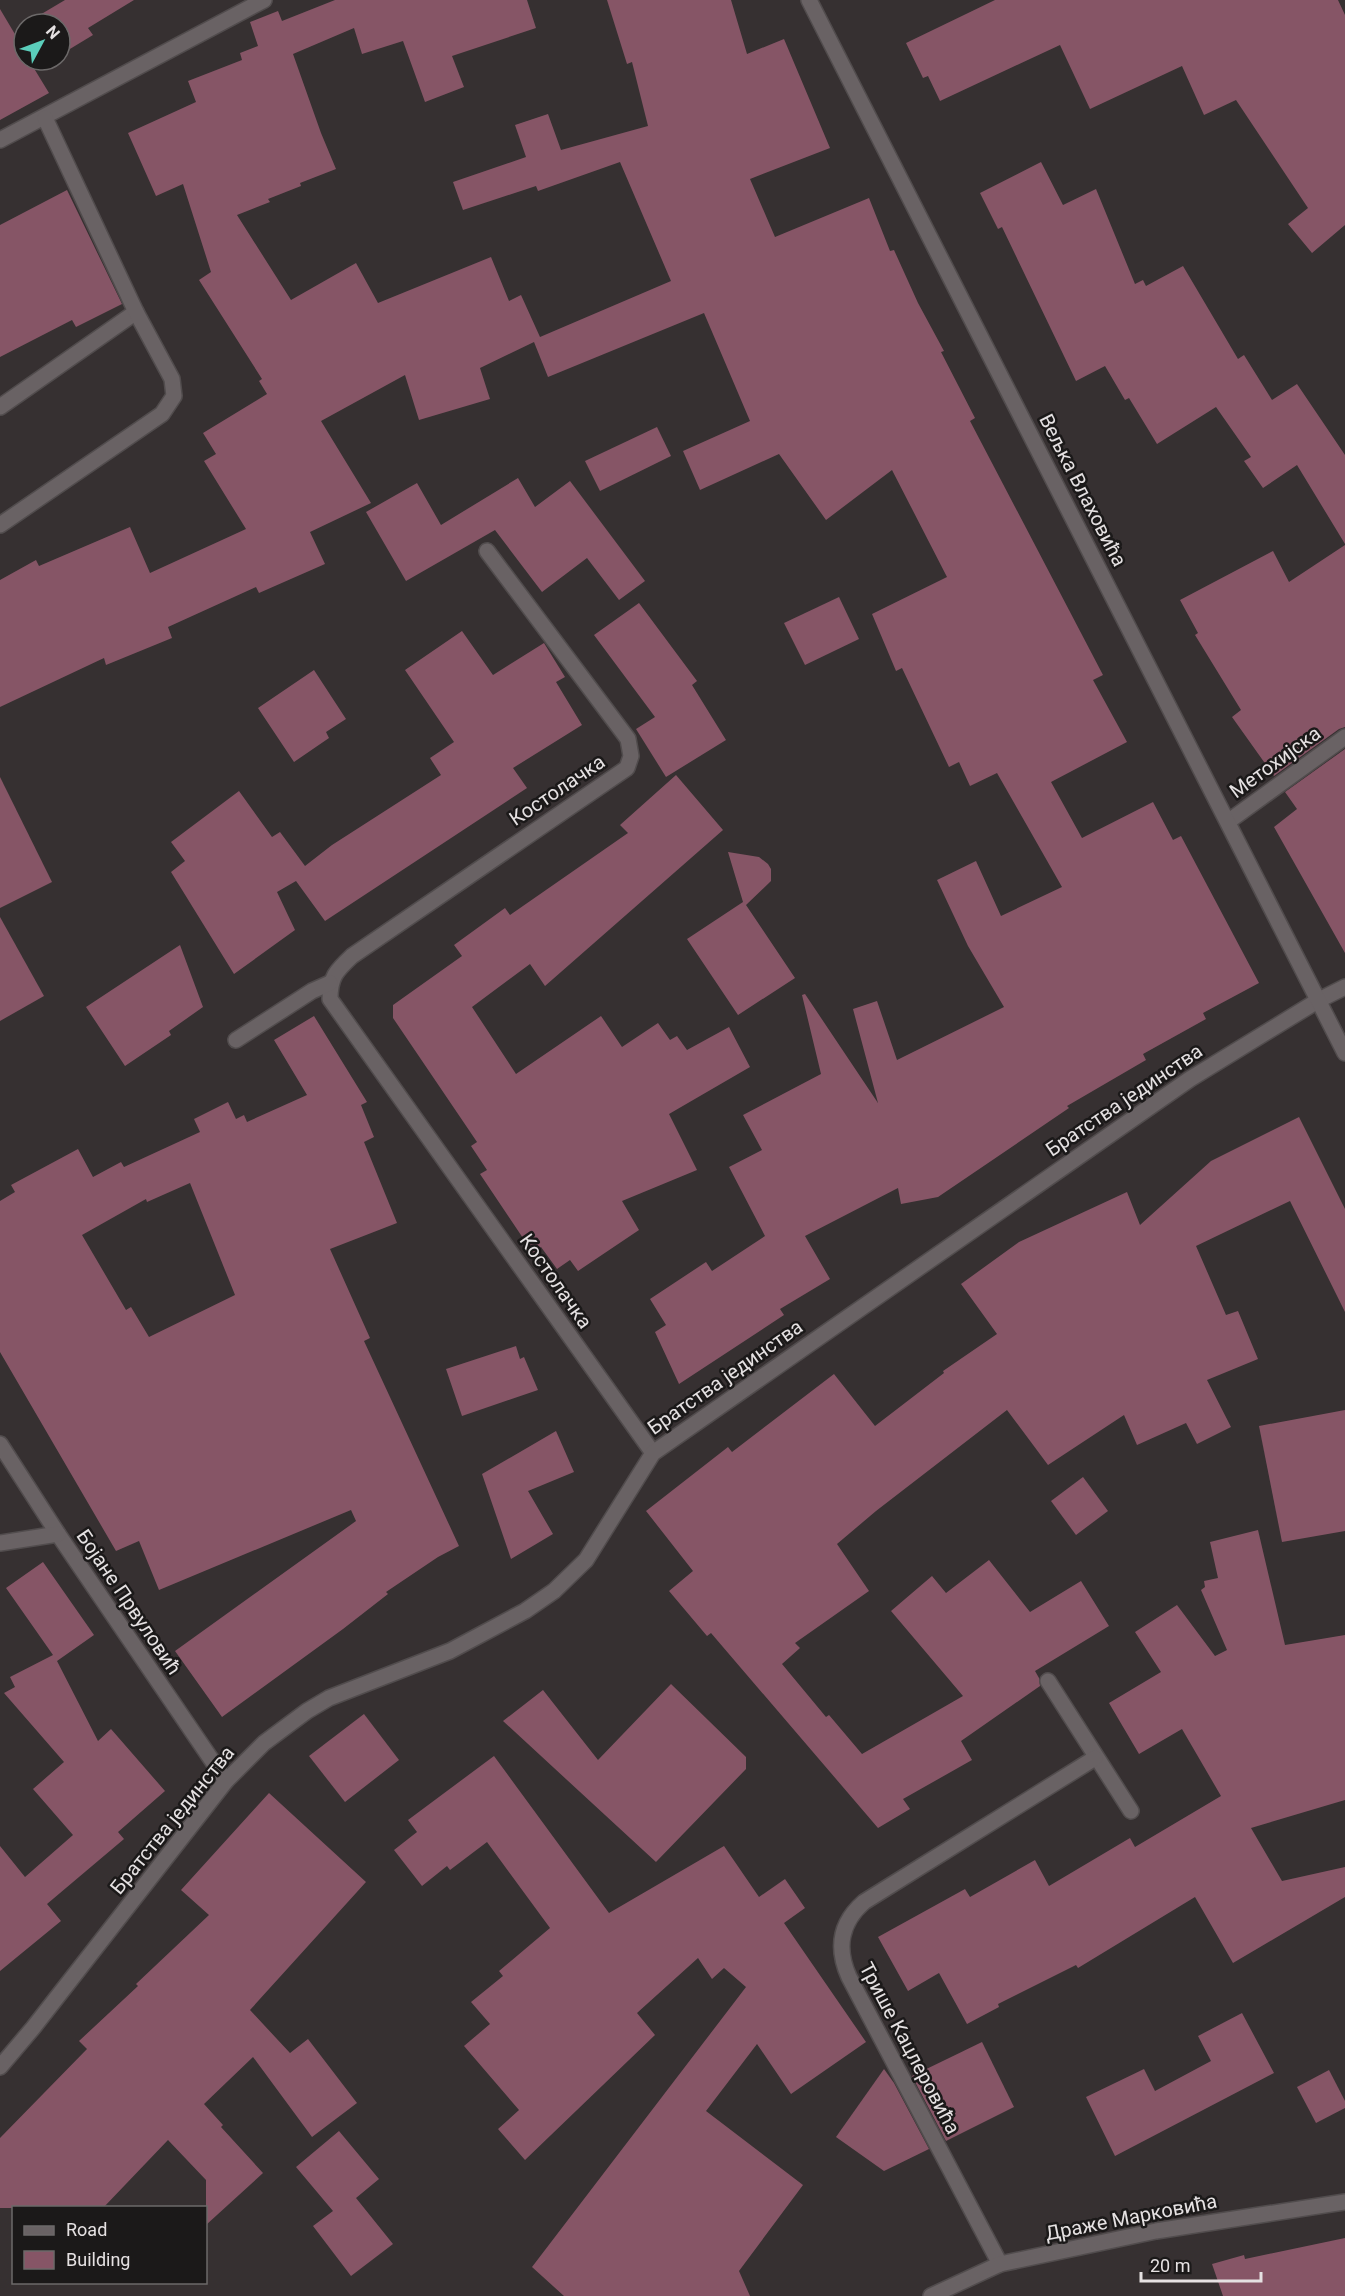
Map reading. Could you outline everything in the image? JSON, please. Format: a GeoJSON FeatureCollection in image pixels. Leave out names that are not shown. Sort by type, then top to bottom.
{"type":"FeatureCollection","features":[{"type":"Feature","properties":{"kind":"street"},"geometry":{"type":"LineString","coordinates":[[0,140],[264,0]]}},
{"type":"Feature","properties":{"kind":"street","name":"Вељка Влаховића"},"geometry":{"type":"LineString","coordinates":[[809,0],[1229,821],[1345,1053]]}},
{"type":"Feature","properties":{"kind":"street"},"geometry":{"type":"LineString","coordinates":[[0,525],[162,414],[174,396],[172,379],[136,312],[45,118]]}},
{"type":"Feature","properties":{"kind":"street"},"geometry":{"type":"LineString","coordinates":[[0,407],[136,312]]}},
{"type":"Feature","properties":{"kind":"street","name":"Костолачка"},"geometry":{"type":"LineString","coordinates":[[487,551],[628,739],[631,756],[627,768],[352,956],[337,970],[330,983],[330,999],[653,1453]]}},
{"type":"Feature","properties":{"kind":"street","name":"Метохијска"},"geometry":{"type":"LineString","coordinates":[[1229,821],[1345,737]]}},
{"type":"Feature","properties":{"kind":"street","name":"Костолачка"},"geometry":{"type":"LineString","coordinates":[[236,1040],[312,991],[330,983]]}},
{"type":"Feature","properties":{"kind":"street","name":"Братства јединства"},"geometry":{"type":"LineString","coordinates":[[0,2067],[226,1781],[264,1743],[321,1703],[450,1651],[525,1611],[554,1591],[586,1560],[653,1453],[1190,1079],[1319,1000],[1345,987]]}},
{"type":"Feature","properties":{"kind":"street","name":"Бојане Првуловић"},"geometry":{"type":"LineString","coordinates":[[0,1444],[58,1534],[226,1781]]}},
{"type":"Feature","properties":{"kind":"street"},"geometry":{"type":"LineString","coordinates":[[0,1543],[58,1534]]}},
{"type":"Feature","properties":{"kind":"street"},"geometry":{"type":"LineString","coordinates":[[1048,1681],[1095,1758],[1131,1811]]}},
{"type":"Feature","properties":{"kind":"street","name":"Трише Кацлеровића"},"geometry":{"type":"LineString","coordinates":[[1000,2264],[842,1963],[840,1947],[842,1932],[855,1910],[864,1902],[1095,1758]]}},
{"type":"Feature","properties":{"kind":"street","name":"Драже Марковића"},"geometry":{"type":"LineString","coordinates":[[931,2296],[1000,2264],[1156,2231],[1345,2202]]}},
{"type":"Feature","properties":{"kind":"building"},"geometry":{"type":"Polygon","coordinates":[[[65,0],[134,0],[88,28],[93,35],[72,48],[72,12],[45,12],[65,0]]]}},
{"type":"Feature","properties":{"kind":"building"},"geometry":{"type":"Polygon","coordinates":[[[335,0],[527,0],[536,28],[452,56],[464,87],[425,102],[403,41],[362,54],[354,28],[293,54],[336,169],[300,183],[301,186],[268,199],[270,202],[237,215],[291,300],[356,263],[378,303],[491,257],[509,301],[521,295],[540,337],[671,281],[620,162],[538,191],[536,186],[463,210],[453,182],[526,157],[515,125],[548,114],[561,150],[648,126],[632,62],[627,64],[607,0],[731,0],[747,54],[784,39],[830,148],[750,179],[775,237],[869,198],[890,251],[894,250],[918,303],[944,351],[941,352],[975,418],[970,421],[1103,675],[1093,680],[1127,742],[1051,782],[1082,838],[1153,802],[1173,840],[1181,836],[1259,983],[1203,1013],[1206,1019],[1143,1054],[1146,1060],[1067,1106],[1069,1108],[938,1197],[901,1204],[898,1188],[805,1236],[830,1279],[780,1309],[784,1315],[679,1384],[655,1332],[666,1325],[650,1299],[706,1262],[712,1271],[765,1236],[729,1167],[762,1150],[743,1115],[821,1074],[802,995],[805,994],[878,1103],[853,1009],[877,1001],[897,1060],[1004,1007],[968,946],[937,880],[976,861],[1001,916],[1062,887],[997,773],[970,786],[959,762],[949,767],[902,668],[896,671],[872,614],[947,577],[892,470],[826,520],[779,454],[700,490],[683,451],[750,421],[704,313],[548,377],[534,342],[480,368],[490,399],[419,420],[405,375],[321,421],[371,503],[310,532],[325,564],[259,593],[256,587],[168,627],[172,638],[106,665],[104,658],[0,707],[0,580],[36,560],[39,566],[130,527],[150,573],[246,529],[204,461],[216,454],[203,433],[267,394],[259,381],[262,379],[199,280],[211,272],[183,184],[156,196],[128,133],[196,102],[188,81],[242,60],[240,53],[258,46],[250,22],[278,11],[282,21],[335,0]]]}},
{"type":"Feature","properties":{"kind":"building"},"geometry":{"type":"Polygon","coordinates":[[[995,0],[1338,0],[1345,15],[1345,225],[1312,253],[1288,224],[1308,208],[1236,100],[1204,115],[1182,66],[1090,109],[1060,45],[940,101],[928,76],[923,78],[906,43],[995,0]]]}},
{"type":"Feature","properties":{"kind":"building"},"geometry":{"type":"Polygon","coordinates":[[[0,9],[12,29],[12,72],[36,72],[49,93],[0,120],[0,9]]]}},
{"type":"Feature","properties":{"kind":"building"},"geometry":{"type":"Polygon","coordinates":[[[1041,162],[1063,205],[1096,189],[1135,284],[1143,280],[1146,286],[1183,266],[1238,359],[1244,355],[1272,400],[1297,384],[1345,455],[1345,544],[1297,465],[1263,488],[1244,461],[1251,457],[1216,407],[1157,444],[1129,398],[1125,400],[1105,366],[1076,381],[1002,227],[998,229],[980,193],[1041,162]]]}},
{"type":"Feature","properties":{"kind":"building"},"geometry":{"type":"Polygon","coordinates":[[[67,190],[122,304],[76,327],[72,320],[0,357],[0,225],[67,190]]]}},
{"type":"Feature","properties":{"kind":"building"},"geometry":{"type":"Polygon","coordinates":[[[657,427],[671,456],[600,491],[585,461],[657,427]]]}},
{"type":"Feature","properties":{"kind":"building"},"geometry":{"type":"Polygon","coordinates":[[[518,478],[535,507],[570,481],[645,581],[619,600],[587,558],[542,592],[495,530],[406,581],[366,512],[417,483],[441,525],[518,478]]]}},
{"type":"Feature","properties":{"kind":"building"},"geometry":{"type":"Polygon","coordinates":[[[1345,545],[1345,727],[1274,776],[1232,717],[1241,710],[1195,635],[1198,633],[1180,600],[1273,551],[1289,582],[1345,545]]]}},
{"type":"Feature","properties":{"kind":"building"},"geometry":{"type":"Polygon","coordinates":[[[839,597],[859,639],[805,665],[784,623],[839,597]]]}},
{"type":"Feature","properties":{"kind":"building"},"geometry":{"type":"Polygon","coordinates":[[[639,603],[697,681],[692,685],[726,740],[666,777],[636,729],[655,717],[594,635],[639,603]]]}},
{"type":"Feature","properties":{"kind":"building"},"geometry":{"type":"Polygon","coordinates":[[[462,631],[493,675],[544,643],[565,677],[556,682],[582,725],[513,768],[527,788],[325,921],[296,881],[277,892],[295,930],[234,974],[171,872],[185,861],[171,842],[239,791],[272,837],[280,832],[305,866],[332,845],[441,775],[430,758],[454,742],[405,670],[462,631]]]}},
{"type":"Feature","properties":{"kind":"building"},"geometry":{"type":"Polygon","coordinates":[[[314,670],[346,719],[326,732],[329,738],[294,762],[258,708],[314,670]]]}},
{"type":"Feature","properties":{"kind":"building"},"geometry":{"type":"Polygon","coordinates":[[[1345,749],[1345,953],[1274,827],[1297,809],[1285,792],[1345,749]]]}},
{"type":"Feature","properties":{"kind":"building"},"geometry":{"type":"Polygon","coordinates":[[[676,775],[723,830],[545,986],[530,964],[472,1007],[516,1074],[601,1016],[622,1047],[658,1023],[670,1040],[677,1036],[687,1050],[729,1027],[750,1067],[669,1114],[697,1170],[622,1201],[639,1230],[578,1271],[570,1260],[557,1269],[541,1247],[533,1253],[480,1174],[487,1170],[471,1146],[477,1142],[393,1018],[393,1005],[462,956],[454,945],[505,908],[510,915],[628,833],[620,825],[676,775]]]}},
{"type":"Feature","properties":{"kind":"building"},"geometry":{"type":"Polygon","coordinates":[[[0,777],[52,882],[0,908],[0,777]]]}},
{"type":"Feature","properties":{"kind":"building"},"geometry":{"type":"Polygon","coordinates":[[[728,852],[759,857],[771,869],[771,881],[746,905],[795,978],[738,1015],[687,939],[743,902],[728,852]]]}},
{"type":"Feature","properties":{"kind":"building"},"geometry":{"type":"Polygon","coordinates":[[[0,917],[44,996],[0,1021],[0,917]]]}},
{"type":"Feature","properties":{"kind":"building"},"geometry":{"type":"Polygon","coordinates":[[[180,945],[203,1007],[169,1031],[171,1035],[125,1066],[86,1007],[180,945]]]}},
{"type":"Feature","properties":{"kind":"building"},"geometry":{"type":"Polygon","coordinates":[[[314,1016],[367,1102],[361,1105],[374,1137],[364,1142],[397,1223],[330,1249],[370,1338],[364,1341],[459,1546],[438,1557],[386,1592],[388,1594],[343,1629],[222,1717],[175,1651],[356,1521],[351,1510],[159,1590],[139,1541],[116,1551],[0,1352],[0,1201],[15,1192],[11,1185],[78,1149],[93,1177],[121,1162],[124,1167],[200,1132],[194,1119],[228,1102],[236,1119],[244,1115],[247,1122],[307,1095],[274,1040],[314,1016]],[[190,1183],[147,1202],[146,1199],[82,1235],[126,1310],[131,1307],[149,1337],[235,1295],[190,1183]]]}},
{"type":"Feature","properties":{"kind":"building"},"geometry":{"type":"Polygon","coordinates":[[[1299,1117],[1345,1209],[1345,1312],[1290,1201],[1196,1246],[1226,1315],[1238,1311],[1258,1359],[1207,1380],[1231,1427],[1197,1444],[1186,1423],[1137,1445],[1124,1415],[1048,1465],[1007,1410],[837,1544],[869,1591],[795,1643],[800,1648],[782,1664],[826,1717],[829,1715],[862,1754],[963,1696],[891,1611],[932,1576],[946,1593],[989,1560],[1030,1612],[1081,1581],[1109,1626],[1035,1671],[1040,1686],[961,1741],[972,1760],[903,1799],[910,1809],[878,1828],[711,1633],[707,1636],[669,1591],[693,1571],[646,1511],[728,1447],[732,1452],[834,1374],[875,1426],[944,1373],[943,1371],[997,1334],[961,1284],[1019,1242],[1127,1192],[1140,1225],[1211,1161],[1299,1117]]]}},
{"type":"Feature","properties":{"kind":"building"},"geometry":{"type":"Polygon","coordinates":[[[516,1346],[520,1359],[524,1357],[538,1390],[462,1416],[446,1369],[516,1346]]]}},
{"type":"Feature","properties":{"kind":"building"},"geometry":{"type":"Polygon","coordinates":[[[1345,1410],[1345,1531],[1282,1542],[1259,1426],[1345,1410]]]}},
{"type":"Feature","properties":{"kind":"building"},"geometry":{"type":"Polygon","coordinates":[[[556,1431],[574,1472],[528,1491],[553,1534],[511,1559],[482,1474],[556,1431]]]}},
{"type":"Feature","properties":{"kind":"building"},"geometry":{"type":"Polygon","coordinates":[[[1083,1477],[1108,1511],[1076,1535],[1051,1501],[1083,1477]]]}},
{"type":"Feature","properties":{"kind":"building"},"geometry":{"type":"Polygon","coordinates":[[[1258,1530],[1285,1645],[1345,1635],[1345,1800],[1251,1828],[1282,1881],[1345,1867],[1345,1897],[1233,1963],[1195,1897],[1078,1968],[1076,1965],[998,2004],[999,2007],[967,2024],[939,1973],[908,1991],[878,1937],[965,1889],[970,1897],[1035,1860],[1049,1886],[1130,1838],[1135,1847],[1221,1796],[1182,1729],[1139,1754],[1109,1703],[1161,1672],[1135,1632],[1177,1605],[1215,1656],[1227,1650],[1201,1590],[1205,1587],[1204,1581],[1218,1578],[1210,1542],[1258,1530]]]}},
{"type":"Feature","properties":{"kind":"building"},"geometry":{"type":"Polygon","coordinates":[[[43,1562],[94,1635],[57,1661],[98,1741],[111,1729],[165,1791],[118,1832],[124,1839],[47,1904],[61,1921],[0,1971],[0,1846],[25,1877],[73,1835],[33,1789],[64,1762],[4,1693],[15,1687],[10,1677],[53,1655],[6,1588],[43,1562]]]}},
{"type":"Feature","properties":{"kind":"building"},"geometry":{"type":"Polygon","coordinates":[[[671,1684],[746,1757],[746,1769],[656,1862],[503,1721],[543,1690],[598,1760],[671,1684]]]}},
{"type":"Feature","properties":{"kind":"building"},"geometry":{"type":"Polygon","coordinates":[[[364,1714],[399,1760],[345,1802],[309,1756],[364,1714]]]}},
{"type":"Feature","properties":{"kind":"building"},"geometry":{"type":"Polygon","coordinates":[[[494,1756],[609,1913],[724,1846],[759,1897],[785,1879],[805,1908],[784,1923],[866,2042],[791,2094],[757,2044],[706,2111],[803,2185],[739,2271],[750,2296],[564,2296],[532,2267],[746,1987],[724,1968],[712,1979],[698,1958],[637,2013],[655,2035],[525,2160],[498,2129],[519,2110],[464,2046],[490,2024],[471,2002],[503,1976],[499,1971],[550,1928],[487,1842],[450,1870],[447,1866],[422,1886],[394,1850],[417,1832],[408,1820],[494,1756]]]}},
{"type":"Feature","properties":{"kind":"building"},"geometry":{"type":"Polygon","coordinates":[[[269,1793],[366,1882],[250,2010],[290,2053],[308,2039],[357,2103],[312,2137],[253,2057],[204,2104],[223,2125],[221,2127],[263,2173],[207,2224],[206,2180],[168,2140],[105,2206],[0,2208],[0,2138],[87,2049],[79,2041],[209,1915],[181,1890],[269,1793]]]}},
{"type":"Feature","properties":{"kind":"building"},"geometry":{"type":"Polygon","coordinates":[[[1242,2013],[1274,2073],[1115,2156],[1086,2097],[1144,2069],[1155,2091],[1211,2061],[1198,2036],[1242,2013]]]}},
{"type":"Feature","properties":{"kind":"building"},"geometry":{"type":"Polygon","coordinates":[[[982,2042],[1014,2107],[946,2141],[912,2076],[982,2042]]]}},
{"type":"Feature","properties":{"kind":"building"},"geometry":{"type":"Polygon","coordinates":[[[884,2069],[894,2083],[929,2149],[884,2171],[836,2137],[884,2069]]]}},
{"type":"Feature","properties":{"kind":"building"},"geometry":{"type":"Polygon","coordinates":[[[1329,2070],[1345,2101],[1345,2108],[1316,2123],[1297,2087],[1329,2070]]]}},
{"type":"Feature","properties":{"kind":"building"},"geometry":{"type":"Polygon","coordinates":[[[339,2131],[379,2179],[356,2198],[393,2244],[351,2276],[313,2226],[333,2211],[296,2167],[339,2131]]]}},
{"type":"Feature","properties":{"kind":"building"},"geometry":{"type":"Polygon","coordinates":[[[1345,2238],[1345,2296],[1223,2296],[1212,2264],[1244,2255],[1245,2259],[1345,2238]]]}}]}
